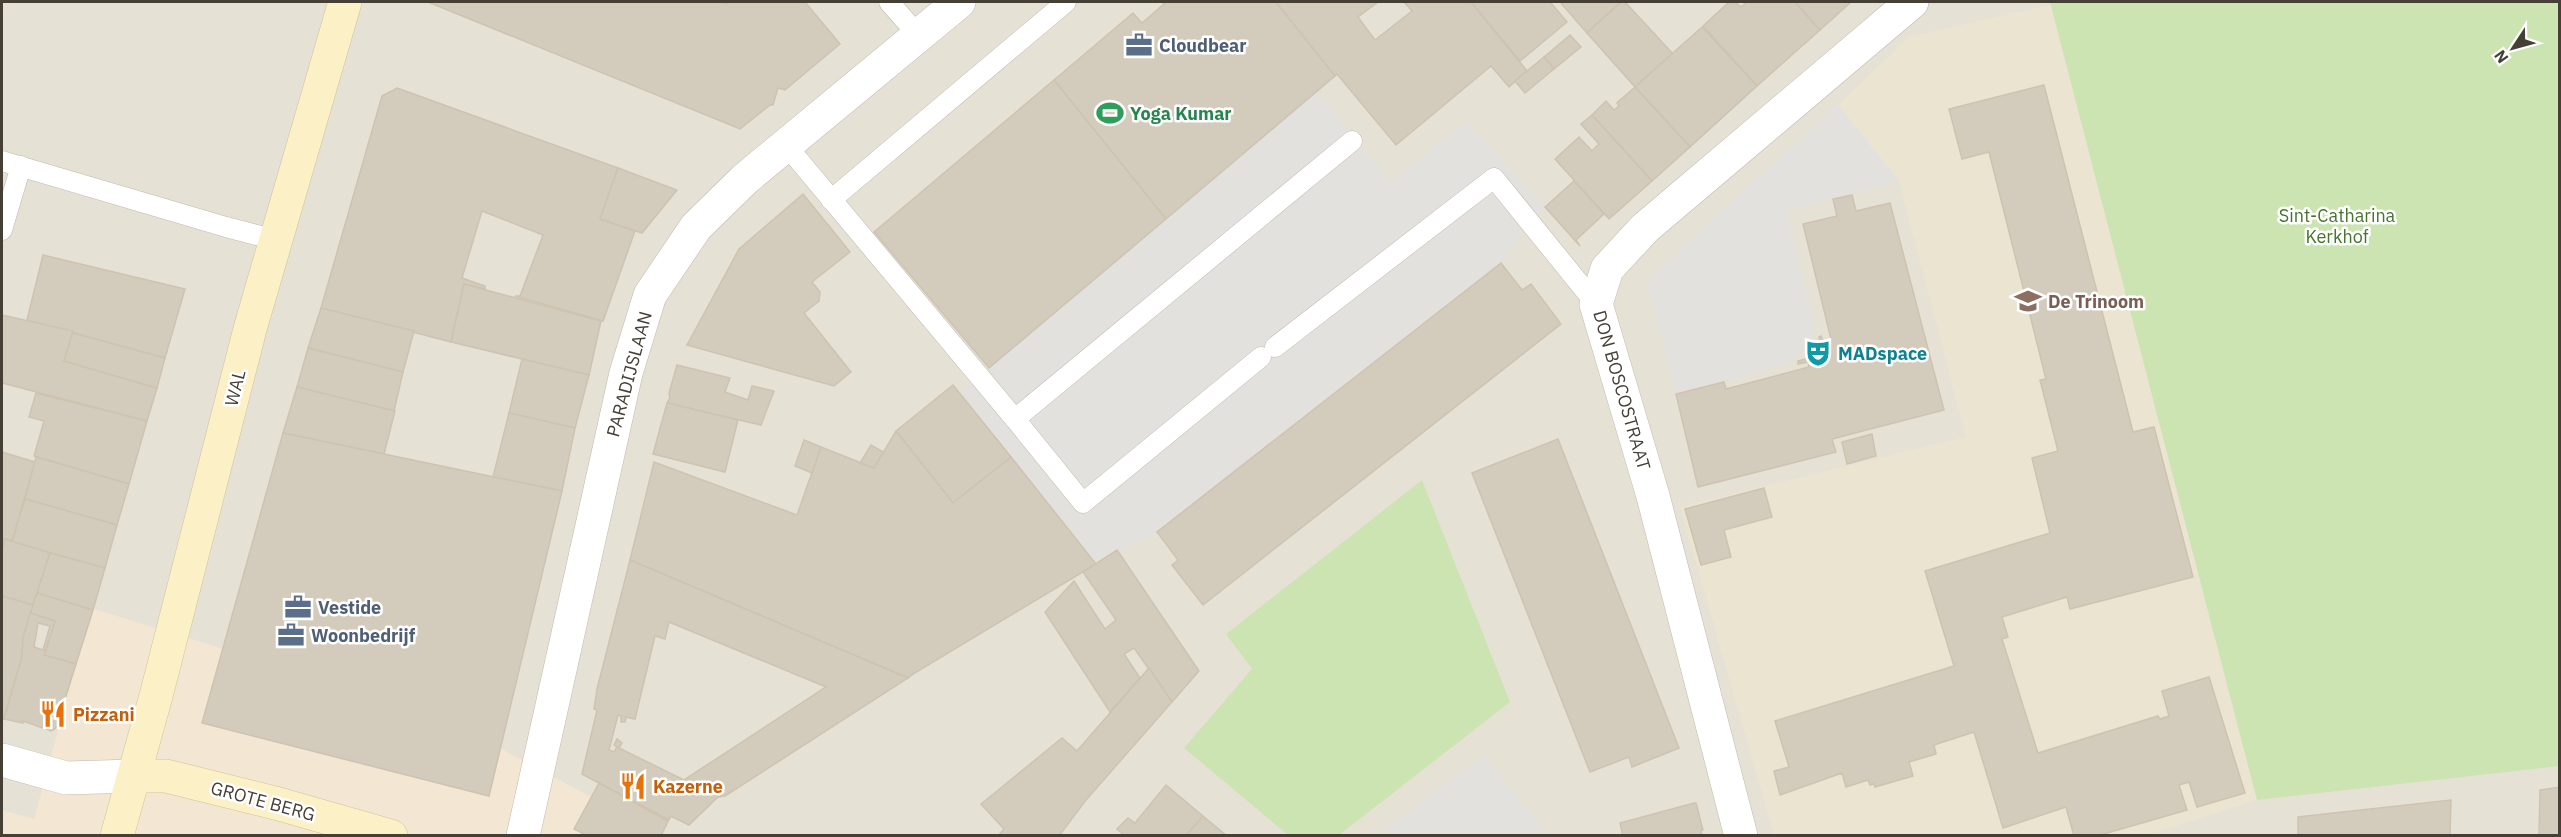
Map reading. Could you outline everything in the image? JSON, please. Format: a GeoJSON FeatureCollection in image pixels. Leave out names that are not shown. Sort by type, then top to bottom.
{"type":"FeatureCollection","features":[{"type":"Feature","properties":{"kind":"street","name":"WAL"},"geometry":{"type":"LineString","coordinates":[[117,836],[250,329],[345,2]]}},
{"type":"Feature","properties":{"kind":"street","name":"DON BOSCOSTRAAT"},"geometry":{"type":"LineString","coordinates":[[1741,836],[1653,496],[1596,304],[1606,269],[1645,228],[1912,2]]}},
{"type":"Feature","properties":{"kind":"street","name":"PARADIJSLAAN"},"geometry":{"type":"LineString","coordinates":[[523,836],[626,372],[650,295],[696,227],[745,179],[918,35],[953,3]]}},
{"type":"Feature","properties":{"kind":"street"},"geometry":{"type":"LineString","coordinates":[[2,760],[66,778],[134,776]]}},
{"type":"Feature","properties":{"kind":"street","name":"GROTE BERG"},"geometry":{"type":"LineString","coordinates":[[134,776],[166,776],[279,804],[391,836]]}},
{"type":"Feature","properties":{"kind":"lane"},"geometry":{"type":"LineString","coordinates":[[889,2],[918,35]]}},
{"type":"Feature","properties":{"kind":"lane"},"geometry":{"type":"LineString","coordinates":[[831,200],[1066,2]]}},
{"type":"Feature","properties":{"kind":"lane"},"geometry":{"type":"LineString","coordinates":[[1015,419],[1352,141]]}},
{"type":"Feature","properties":{"kind":"lane"},"geometry":{"type":"LineString","coordinates":[[786,145],[1083,503],[1268,352],[1494,178],[1596,304]]}},
{"type":"Feature","properties":{"kind":"lane"},"geometry":{"type":"LineString","coordinates":[[2,160],[226,228],[276,240]]}},
{"type":"Feature","properties":{"kind":"lane"},"geometry":{"type":"LineString","coordinates":[[2,230],[21,166]]}},
{"type":"Feature","properties":{"kind":"shaded area"},"geometry":{"type":"Polygon","coordinates":[[[2,2],[2559,2],[2559,835],[2,836],[2,2]]]}},
{"type":"Feature","properties":{"kind":"shaded area","name":"De Trinoom"},"geometry":{"type":"Polygon","coordinates":[[[2051,5],[2257,800],[2147,835],[1774,835],[1680,507],[1966,437],[1899,181],[1838,105],[1909,37],[2051,5]]]}},
{"type":"Feature","properties":{"kind":"shaded area"},"geometry":{"type":"Polygon","coordinates":[[[1318,91],[1390,182],[1467,122],[1545,207],[1501,263],[1157,532],[1096,564],[960,393],[1318,91]]]}},
{"type":"Feature","properties":{"kind":"shaded area"},"geometry":{"type":"Polygon","coordinates":[[[1838,105],[1899,181],[1785,211],[1815,331],[1795,362],[1677,393],[1646,281],[1838,105]]]}},
{"type":"Feature","properties":{"kind":"shaded area"},"geometry":{"type":"Polygon","coordinates":[[[91,608],[440,716],[662,835],[2,836],[2,810],[34,819],[91,608]]]}},
{"type":"Feature","properties":{"kind":"shaded area"},"geometry":{"type":"Polygon","coordinates":[[[1484,754],[1547,835],[1379,835],[1484,754]]]}},
{"type":"Feature","properties":{"kind":"green space","name":"Sint-Catharina Kerkhof"},"geometry":{"type":"Polygon","coordinates":[[[2050,2],[2559,2],[2559,766],[2257,800],[2050,2]]]}},
{"type":"Feature","properties":{"kind":"green space"},"geometry":{"type":"Polygon","coordinates":[[[1422,480],[1510,702],[1339,835],[1288,835],[1184,748],[1252,669],[1226,634],[1422,480]]]}},
{"type":"Feature","properties":{"kind":"building"},"geometry":{"type":"Polygon","coordinates":[[[428,2],[719,2],[726,4],[729,2],[805,2],[840,44],[785,90],[778,88],[773,105],[740,129],[428,2]]]}},
{"type":"Feature","properties":{"kind":"building"},"geometry":{"type":"Polygon","coordinates":[[[1162,2],[1276,2],[1335,76],[1166,219],[1054,80],[1133,13],[1142,23],[1164,4],[1162,2]]]}},
{"type":"Feature","properties":{"kind":"building"},"geometry":{"type":"Polygon","coordinates":[[[1276,2],[1378,2],[1358,17],[1375,40],[1412,11],[1404,2],[1471,2],[1527,71],[1509,87],[1491,66],[1396,145],[1337,74],[1335,76],[1276,2]]]}},
{"type":"Feature","properties":{"kind":"building"},"geometry":{"type":"Polygon","coordinates":[[[1471,2],[1550,2],[1567,22],[1520,61],[1471,2]]]}},
{"type":"Feature","properties":{"kind":"building"},"geometry":{"type":"Polygon","coordinates":[[[1560,2],[1621,2],[1587,33],[1560,2]]]}},
{"type":"Feature","properties":{"kind":"building"},"geometry":{"type":"Polygon","coordinates":[[[1621,2],[1625,2],[1673,54],[1635,87],[1587,33],[1621,2]]]}},
{"type":"Feature","properties":{"kind":"building"},"geometry":{"type":"Polygon","coordinates":[[[1729,2],[1735,2],[1741,7],[1745,4],[1743,2],[1795,2],[1820,30],[1757,86],[1703,26],[1729,2]]]}},
{"type":"Feature","properties":{"kind":"building"},"geometry":{"type":"Polygon","coordinates":[[[1795,2],[1851,2],[1820,30],[1795,2]]]}},
{"type":"Feature","properties":{"kind":"building"},"geometry":{"type":"Polygon","coordinates":[[[1702,27],[1757,86],[1690,147],[1635,87],[1702,27]]]}},
{"type":"Feature","properties":{"kind":"building"},"geometry":{"type":"Polygon","coordinates":[[[1570,35],[1581,47],[1554,69],[1544,57],[1570,35]]]}},
{"type":"Feature","properties":{"kind":"building"},"geometry":{"type":"Polygon","coordinates":[[[1544,57],[1554,69],[1525,93],[1515,81],[1544,57]]]}},
{"type":"Feature","properties":{"kind":"building"},"geometry":{"type":"Polygon","coordinates":[[[1054,80],[1166,219],[989,368],[874,232],[1054,80]]]}},
{"type":"Feature","properties":{"kind":"building"},"geometry":{"type":"Polygon","coordinates":[[[2044,85],[2133,432],[2154,427],[2193,577],[2070,609],[2067,597],[2002,617],[2008,637],[2002,639],[2038,753],[2158,716],[2160,719],[2169,716],[2162,691],[2209,677],[2245,793],[2197,807],[2189,782],[2179,785],[2187,810],[2097,836],[2074,836],[2066,807],[2003,828],[1974,732],[1934,745],[1936,754],[1909,762],[1913,776],[1875,787],[1874,784],[1870,785],[1868,780],[1846,787],[1842,773],[1780,795],[1774,771],[1789,767],[1775,721],[1954,666],[1925,571],[2050,533],[2032,458],[2058,451],[2040,380],[2046,379],[1989,152],[1962,159],[1949,109],[2044,85]]]}},
{"type":"Feature","properties":{"kind":"building"},"geometry":{"type":"Polygon","coordinates":[[[1635,87],[1690,147],[1652,181],[1592,115],[1606,101],[1614,110],[1619,106],[1617,103],[1635,87]]]}},
{"type":"Feature","properties":{"kind":"building"},"geometry":{"type":"Polygon","coordinates":[[[397,88],[618,168],[600,219],[635,231],[603,321],[515,296],[520,296],[543,235],[482,211],[462,278],[485,286],[485,289],[464,284],[451,342],[321,308],[382,96],[397,88]]]}},
{"type":"Feature","properties":{"kind":"building"},"geometry":{"type":"Polygon","coordinates":[[[1592,115],[1652,181],[1609,219],[1555,159],[1579,137],[1592,151],[1599,144],[1581,124],[1592,115]]]}},
{"type":"Feature","properties":{"kind":"building"},"geometry":{"type":"Polygon","coordinates":[[[618,168],[677,190],[642,233],[600,219],[618,168]]]}},
{"type":"Feature","properties":{"kind":"building"},"geometry":{"type":"Polygon","coordinates":[[[1574,181],[1604,214],[1576,240],[1580,246],[1545,207],[1574,181]]]}},
{"type":"Feature","properties":{"kind":"building"},"geometry":{"type":"Polygon","coordinates":[[[803,194],[850,252],[812,282],[820,292],[819,301],[804,313],[851,372],[834,386],[687,345],[739,249],[803,194]]]}},
{"type":"Feature","properties":{"kind":"building"},"geometry":{"type":"Polygon","coordinates":[[[1852,195],[1856,211],[1890,203],[1944,410],[1832,439],[1836,452],[1698,487],[1676,394],[1724,382],[1726,389],[1809,367],[1808,362],[1798,364],[1798,361],[1816,356],[1821,348],[1819,337],[1821,336],[1823,341],[1831,339],[1803,224],[1837,216],[1833,199],[1852,195]]]}},
{"type":"Feature","properties":{"kind":"building"},"geometry":{"type":"Polygon","coordinates":[[[43,255],[185,289],[165,358],[27,320],[43,255]]]}},
{"type":"Feature","properties":{"kind":"building"},"geometry":{"type":"Polygon","coordinates":[[[1501,263],[1522,290],[1531,284],[1561,324],[1203,605],[1172,565],[1178,560],[1157,532],[1501,263]]]}},
{"type":"Feature","properties":{"kind":"building"},"geometry":{"type":"Polygon","coordinates":[[[464,284],[601,321],[589,375],[451,342],[464,284]]]}},
{"type":"Feature","properties":{"kind":"building"},"geometry":{"type":"Polygon","coordinates":[[[321,308],[414,331],[403,372],[308,348],[321,308]]]}},
{"type":"Feature","properties":{"kind":"building"},"geometry":{"type":"Polygon","coordinates":[[[2,315],[73,331],[64,361],[157,388],[147,421],[2,383],[2,315]]]}},
{"type":"Feature","properties":{"kind":"building"},"geometry":{"type":"Polygon","coordinates":[[[73,333],[165,358],[157,388],[64,361],[73,333]]]}},
{"type":"Feature","properties":{"kind":"building"},"geometry":{"type":"Polygon","coordinates":[[[308,348],[403,372],[394,411],[297,387],[308,348]]]}},
{"type":"Feature","properties":{"kind":"building"},"geometry":{"type":"Polygon","coordinates":[[[522,359],[589,375],[575,428],[509,413],[522,359]]]}},
{"type":"Feature","properties":{"kind":"building"},"geometry":{"type":"Polygon","coordinates":[[[677,365],[730,378],[725,392],[748,400],[752,386],[774,391],[761,425],[667,403],[677,365]]]}},
{"type":"Feature","properties":{"kind":"building"},"geometry":{"type":"Polygon","coordinates":[[[953,385],[1011,457],[953,503],[896,431],[953,385]]]}},
{"type":"Feature","properties":{"kind":"building"},"geometry":{"type":"Polygon","coordinates":[[[297,387],[395,411],[384,454],[283,433],[297,387]]]}},
{"type":"Feature","properties":{"kind":"building"},"geometry":{"type":"Polygon","coordinates":[[[36,393],[147,421],[129,484],[34,456],[44,421],[29,417],[36,393]]]}},
{"type":"Feature","properties":{"kind":"building"},"geometry":{"type":"Polygon","coordinates":[[[667,403],[738,420],[725,472],[653,454],[667,403]]]}},
{"type":"Feature","properties":{"kind":"building"},"geometry":{"type":"Polygon","coordinates":[[[509,413],[575,428],[562,491],[493,477],[509,413]]]}},
{"type":"Feature","properties":{"kind":"building"},"geometry":{"type":"Polygon","coordinates":[[[896,431],[953,503],[1011,457],[1096,564],[908,678],[630,560],[654,462],[797,515],[821,447],[874,468],[896,431]]]}},
{"type":"Feature","properties":{"kind":"building"},"geometry":{"type":"Polygon","coordinates":[[[283,433],[562,491],[489,796],[202,723],[283,433]]]}},
{"type":"Feature","properties":{"kind":"building"},"geometry":{"type":"Polygon","coordinates":[[[1872,434],[1876,456],[1847,464],[1842,442],[1872,434]]]}},
{"type":"Feature","properties":{"kind":"building"},"geometry":{"type":"Polygon","coordinates":[[[1558,439],[1679,748],[1632,767],[1629,757],[1590,772],[1472,473],[1558,439]]]}},
{"type":"Feature","properties":{"kind":"building"},"geometry":{"type":"Polygon","coordinates":[[[804,440],[821,447],[812,473],[795,466],[804,440]]]}},
{"type":"Feature","properties":{"kind":"building"},"geometry":{"type":"Polygon","coordinates":[[[871,445],[883,452],[874,468],[860,463],[871,445]]]}},
{"type":"Feature","properties":{"kind":"building"},"geometry":{"type":"Polygon","coordinates":[[[2,452],[35,462],[12,542],[5,539],[2,550],[2,452]]]}},
{"type":"Feature","properties":{"kind":"building"},"geometry":{"type":"Polygon","coordinates":[[[36,457],[129,484],[117,525],[25,499],[36,457]]]}},
{"type":"Feature","properties":{"kind":"building"},"geometry":{"type":"Polygon","coordinates":[[[1764,488],[1772,517],[1724,530],[1731,557],[1701,565],[1685,509],[1764,488]]]}},
{"type":"Feature","properties":{"kind":"building"},"geometry":{"type":"Polygon","coordinates":[[[25,499],[117,525],[105,568],[12,542],[25,499]]]}},
{"type":"Feature","properties":{"kind":"building"},"geometry":{"type":"Polygon","coordinates":[[[5,539],[50,553],[33,605],[2,596],[2,550],[5,539]]]}},
{"type":"Feature","properties":{"kind":"building"},"geometry":{"type":"Polygon","coordinates":[[[1117,550],[1199,671],[1172,702],[1134,648],[1124,654],[1140,678],[1110,712],[1045,612],[1074,581],[1105,629],[1116,620],[1083,572],[1117,550]]]}},
{"type":"Feature","properties":{"kind":"building"},"geometry":{"type":"Polygon","coordinates":[[[50,553],[105,568],[93,610],[37,593],[50,553]]]}},
{"type":"Feature","properties":{"kind":"building"},"geometry":{"type":"Polygon","coordinates":[[[630,560],[908,678],[725,796],[718,797],[689,825],[671,816],[669,820],[582,774],[597,710],[594,709],[630,560]],[[669,622],[665,639],[655,636],[635,719],[626,717],[625,722],[621,722],[621,716],[618,715],[609,750],[614,752],[617,739],[622,743],[619,748],[684,780],[826,687],[669,622]]]}},
{"type":"Feature","properties":{"kind":"building"},"geometry":{"type":"Polygon","coordinates":[[[37,593],[93,610],[76,664],[44,655],[55,621],[30,613],[37,593]]]}},
{"type":"Feature","properties":{"kind":"building"},"geometry":{"type":"Polygon","coordinates":[[[2,596],[33,605],[23,638],[22,657],[4,719],[2,719],[2,596]]]}},
{"type":"Feature","properties":{"kind":"building"},"geometry":{"type":"Polygon","coordinates":[[[30,613],[55,621],[44,655],[76,664],[56,728],[51,731],[23,721],[23,723],[4,719],[22,657],[23,638],[30,613]],[[38,623],[34,647],[43,650],[50,626],[38,623]]]}},
{"type":"Feature","properties":{"kind":"building"},"geometry":{"type":"Polygon","coordinates":[[[1149,668],[1172,702],[1086,800],[1059,836],[998,836],[1004,829],[981,804],[1062,738],[1077,751],[1149,668]]]}},
{"type":"Feature","properties":{"kind":"building"},"geometry":{"type":"Polygon","coordinates":[[[599,783],[668,821],[661,836],[588,836],[574,829],[599,783]]]}},
{"type":"Feature","properties":{"kind":"building"},"geometry":{"type":"Polygon","coordinates":[[[1166,785],[1203,816],[1186,836],[1125,836],[1117,829],[1128,818],[1135,823],[1166,785]]]}},
{"type":"Feature","properties":{"kind":"building"},"geometry":{"type":"Polygon","coordinates":[[[2560,787],[2560,836],[2539,836],[2540,790],[2560,787]]]}},
{"type":"Feature","properties":{"kind":"building"},"geometry":{"type":"Polygon","coordinates":[[[2451,800],[2450,836],[2298,836],[2298,817],[2451,800]]]}},
{"type":"Feature","properties":{"kind":"building"},"geometry":{"type":"Polygon","coordinates":[[[1696,803],[1703,830],[1701,830],[1702,836],[1623,836],[1620,823],[1696,803]]]}},
{"type":"Feature","properties":{"kind":"building"},"geometry":{"type":"Polygon","coordinates":[[[1203,816],[1227,836],[1186,836],[1203,816]]]}},
{"type":"Feature","properties":{"kind":"place","name":"Cloudbear"},"geometry":{"type":"Point","coordinates":[1139,45]}},
{"type":"Feature","properties":{"kind":"place","name":"Yoga Kumar"},"geometry":{"type":"Point","coordinates":[1110,113]}},
{"type":"Feature","properties":{"kind":"place","name":"De Trinoom"},"geometry":{"type":"Point","coordinates":[2028,301]}},
{"type":"Feature","properties":{"kind":"place","name":"MADspace"},"geometry":{"type":"Point","coordinates":[1818,353]}},
{"type":"Feature","properties":{"kind":"place","name":"Vestide"},"geometry":{"type":"Point","coordinates":[298,607]}},
{"type":"Feature","properties":{"kind":"place","name":"Woonbedrijf"},"geometry":{"type":"Point","coordinates":[291,635]}},
{"type":"Feature","properties":{"kind":"place","name":"Pizzani"},"geometry":{"type":"Point","coordinates":[53,714]}},
{"type":"Feature","properties":{"kind":"place","name":"Kazerne"},"geometry":{"type":"Point","coordinates":[633,786]}}]}
